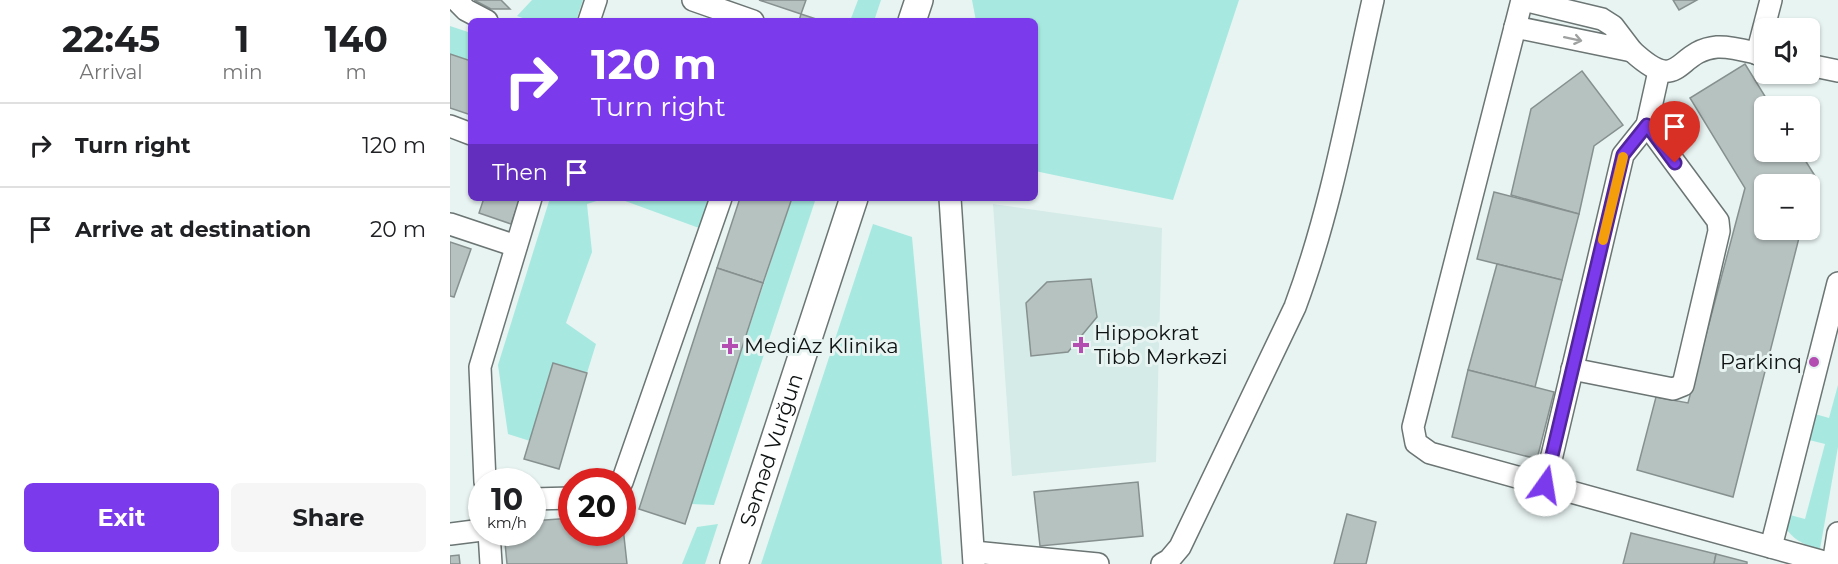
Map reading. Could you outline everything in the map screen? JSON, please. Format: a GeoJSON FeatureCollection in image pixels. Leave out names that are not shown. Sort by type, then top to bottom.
{"type":"FeatureCollection","features":[{"type":"Feature","properties":{"kind":"main road"},"geometry":{"type":"LineString","coordinates":[[913,18],[919,0]]}},
{"type":"Feature","properties":{"kind":"main road","name":"Səməd Vurğun"},"geometry":{"type":"LineString","coordinates":[[734,564],[853,201]]}},
{"type":"Feature","properties":{"kind":"street"},"geometry":{"type":"LineString","coordinates":[[456,0],[466,10],[481,18]]}},
{"type":"Feature","properties":{"kind":"street"},"geometry":{"type":"LineString","coordinates":[[590,18],[596,0]]}},
{"type":"Feature","properties":{"kind":"street"},"geometry":{"type":"LineString","coordinates":[[693,0],[744,18]]}},
{"type":"Feature","properties":{"kind":"street"},"geometry":{"type":"LineString","coordinates":[[1162,564],[1169,560],[1180,547],[1295,307],[1310,266],[1324,214],[1373,0]]}},
{"type":"Feature","properties":{"kind":"street"},"geometry":{"type":"LineString","coordinates":[[1754,53],[1719,47],[1700,51],[1688,62],[1671,71],[1659,71],[1646,64],[1632,51],[1613,26],[1602,19],[1523,0],[1413,427],[1416,443],[1430,453],[1832,564],[1838,533]]}},
{"type":"Feature","properties":{"kind":"street"},"geometry":{"type":"LineString","coordinates":[[1767,18],[1771,0]]}},
{"type":"Feature","properties":{"kind":"street"},"geometry":{"type":"LineString","coordinates":[[1515,27],[1632,51]]}},
{"type":"Feature","properties":{"kind":"street"},"geometry":{"type":"LineString","coordinates":[[1820,67],[1838,71]]}},
{"type":"Feature","properties":{"kind":"street"},"geometry":{"type":"LineString","coordinates":[[1545,485],[1623,155],[1647,125],[1659,71]]}},
{"type":"Feature","properties":{"kind":"street"},"geometry":{"type":"LineString","coordinates":[[1572,369],[1673,389],[1683,385],[1719,231],[1718,221],[1647,125]]}},
{"type":"Feature","properties":{"kind":"street"},"geometry":{"type":"LineString","coordinates":[[450,126],[468,133]]}},
{"type":"Feature","properties":{"kind":"street"},"geometry":{"type":"LineString","coordinates":[[484,468],[480,367],[530,201]]}},
{"type":"Feature","properties":{"kind":"street"},"geometry":{"type":"LineString","coordinates":[[627,468],[720,201]]}},
{"type":"Feature","properties":{"kind":"street"},"geometry":{"type":"LineString","coordinates":[[950,201],[974,558],[1098,564]]}},
{"type":"Feature","properties":{"kind":"street"},"geometry":{"type":"LineString","coordinates":[[450,224],[516,246]]}},
{"type":"Feature","properties":{"kind":"street"},"geometry":{"type":"LineString","coordinates":[[1771,547],[1838,283]]}},
{"type":"Feature","properties":{"kind":"street"},"geometry":{"type":"LineString","coordinates":[[450,534],[468,532]]}},
{"type":"Feature","properties":{"kind":"street"},"geometry":{"type":"LineString","coordinates":[[490,546],[491,564]]}},
{"type":"Feature","properties":{"kind":"shaded area"},"geometry":{"type":"Polygon","coordinates":[[[532,0],[583,0],[577,18],[523,18],[517,16],[532,0]]]}},
{"type":"Feature","properties":{"kind":"shaded area"},"geometry":{"type":"Polygon","coordinates":[[[858,0],[881,0],[875,18],[851,18],[858,0]]]}},
{"type":"Feature","properties":{"kind":"shaded area"},"geometry":{"type":"Polygon","coordinates":[[[972,0],[1239,0],[1173,200],[1038,172],[1038,18],[975,18],[972,0]]]}},
{"type":"Feature","properties":{"kind":"shaded area"},"geometry":{"type":"Polygon","coordinates":[[[450,26],[468,32],[468,60],[450,54],[450,26]]]}},
{"type":"Feature","properties":{"kind":"shaded area"},"geometry":{"type":"Polygon","coordinates":[[[549,201],[596,201],[587,204],[592,252],[566,323],[596,344],[587,373],[553,363],[530,441],[508,434],[498,365],[549,201]]]}},
{"type":"Feature","properties":{"kind":"shaded area"},"geometry":{"type":"Polygon","coordinates":[[[625,201],[709,201],[699,228],[625,201]]]}},
{"type":"Feature","properties":{"kind":"shaded area"},"geometry":{"type":"Polygon","coordinates":[[[791,201],[815,201],[714,505],[691,504],[791,201]]]}},
{"type":"Feature","properties":{"kind":"shaded area","name":"Hippokrat Tibb Mərkəzi"},"geometry":{"type":"Polygon","coordinates":[[[993,204],[1162,228],[1156,462],[1012,476],[993,204]]]}},
{"type":"Feature","properties":{"kind":"shaded area"},"geometry":{"type":"Polygon","coordinates":[[[873,224],[912,237],[942,564],[761,564],[873,224]]]}},
{"type":"Feature","properties":{"kind":"shaded area"},"geometry":{"type":"Polygon","coordinates":[[[1838,385],[1838,447],[1820,549],[1802,542],[1787,530],[1790,515],[1805,519],[1825,444],[1809,440],[1815,414],[1829,418],[1838,385]]]}},
{"type":"Feature","properties":{"kind":"shaded area"},"geometry":{"type":"Polygon","coordinates":[[[718,524],[705,564],[682,564],[697,527],[718,524]]]}},
{"type":"Feature","properties":{"kind":"building"},"geometry":{"type":"Polygon","coordinates":[[[474,0],[501,0],[510,9],[491,9],[474,0]]]}},
{"type":"Feature","properties":{"kind":"building"},"geometry":{"type":"Polygon","coordinates":[[[759,0],[806,0],[801,14],[759,0]]]}},
{"type":"Feature","properties":{"kind":"building"},"geometry":{"type":"Polygon","coordinates":[[[1673,0],[1697,0],[1679,10],[1673,0]]]}},
{"type":"Feature","properties":{"kind":"building"},"geometry":{"type":"Polygon","coordinates":[[[801,14],[813,18],[800,18],[801,14]]]}},
{"type":"Feature","properties":{"kind":"building"},"geometry":{"type":"Polygon","coordinates":[[[450,54],[468,60],[468,114],[450,108],[450,54]]]}},
{"type":"Feature","properties":{"kind":"building"},"geometry":{"type":"Polygon","coordinates":[[[1745,64],[1754,79],[1754,84],[1757,84],[1765,96],[1754,96],[1754,162],[1806,162],[1814,174],[1754,174],[1754,240],[1798,240],[1733,497],[1637,470],[1656,397],[1688,403],[1745,188],[1690,98],[1745,64]]]}},
{"type":"Feature","properties":{"kind":"building"},"geometry":{"type":"Polygon","coordinates":[[[1582,71],[1623,125],[1594,146],[1579,214],[1511,195],[1531,109],[1582,71]]]}},
{"type":"Feature","properties":{"kind":"building"},"geometry":{"type":"Polygon","coordinates":[[[1494,192],[1579,214],[1562,280],[1477,259],[1494,192]]]}},
{"type":"Feature","properties":{"kind":"building"},"geometry":{"type":"Polygon","coordinates":[[[483,201],[519,201],[511,224],[479,213],[483,201]]]}},
{"type":"Feature","properties":{"kind":"building"},"geometry":{"type":"Polygon","coordinates":[[[739,201],[791,201],[763,283],[717,268],[739,201]]]}},
{"type":"Feature","properties":{"kind":"building"},"geometry":{"type":"Polygon","coordinates":[[[450,242],[471,249],[454,297],[450,296],[450,242]]]}},
{"type":"Feature","properties":{"kind":"building"},"geometry":{"type":"Polygon","coordinates":[[[1497,264],[1562,280],[1535,387],[1468,370],[1497,264]]]}},
{"type":"Feature","properties":{"kind":"building"},"geometry":{"type":"Polygon","coordinates":[[[717,268],[763,283],[685,524],[639,509],[717,268]]]}},
{"type":"Feature","properties":{"kind":"building"},"geometry":{"type":"Polygon","coordinates":[[[1091,279],[1097,317],[1068,352],[1031,356],[1026,303],[1047,282],[1091,279]]]}},
{"type":"Feature","properties":{"kind":"building"},"geometry":{"type":"Polygon","coordinates":[[[553,363],[587,373],[559,468],[524,459],[553,363]]]}},
{"type":"Feature","properties":{"kind":"building"},"geometry":{"type":"Polygon","coordinates":[[[1468,370],[1554,392],[1537,459],[1452,437],[1468,370]]]}},
{"type":"Feature","properties":{"kind":"building"},"geometry":{"type":"Polygon","coordinates":[[[1138,482],[1143,536],[1040,546],[1034,492],[1138,482]]]}},
{"type":"Feature","properties":{"kind":"building"},"geometry":{"type":"Polygon","coordinates":[[[1347,514],[1376,522],[1366,564],[1334,564],[1347,514]]]}},
{"type":"Feature","properties":{"kind":"building"},"geometry":{"type":"Polygon","coordinates":[[[558,519],[558,546],[625,546],[627,564],[507,564],[505,546],[546,546],[546,520],[558,519]]]}},
{"type":"Feature","properties":{"kind":"building"},"geometry":{"type":"Polygon","coordinates":[[[1631,533],[1716,554],[1714,564],[1623,564],[1631,533]]]}},
{"type":"Feature","properties":{"kind":"building"},"geometry":{"type":"Polygon","coordinates":[[[1716,554],[1747,562],[1747,564],[1714,564],[1716,554]]]}},
{"type":"Feature","properties":{"kind":"building"},"geometry":{"type":"Polygon","coordinates":[[[459,555],[460,564],[450,564],[450,556],[459,555]]]}},
{"type":"Feature","properties":{"kind":"slow traffic"},"geometry":{"type":"LineString","coordinates":[[1603,240],[1623,157]]}},
{"type":"Feature","properties":{"kind":"place","name":"Hippokrat Tibb Mərkəzi"},"geometry":{"type":"Point","coordinates":[1081,345]}},
{"type":"Feature","properties":{"kind":"place","name":"MediAz Klinika"},"geometry":{"type":"Point","coordinates":[730,346]}},
{"type":"Feature","properties":{"kind":"place","name":"Parkinq"},"geometry":{"type":"Point","coordinates":[1814,362]}},
{"type":"Feature","properties":{"kind":"route"},"geometry":{"type":"LineString","coordinates":[[1545,485],[1623,155],[1647,125],[1675,163]]}}]}
